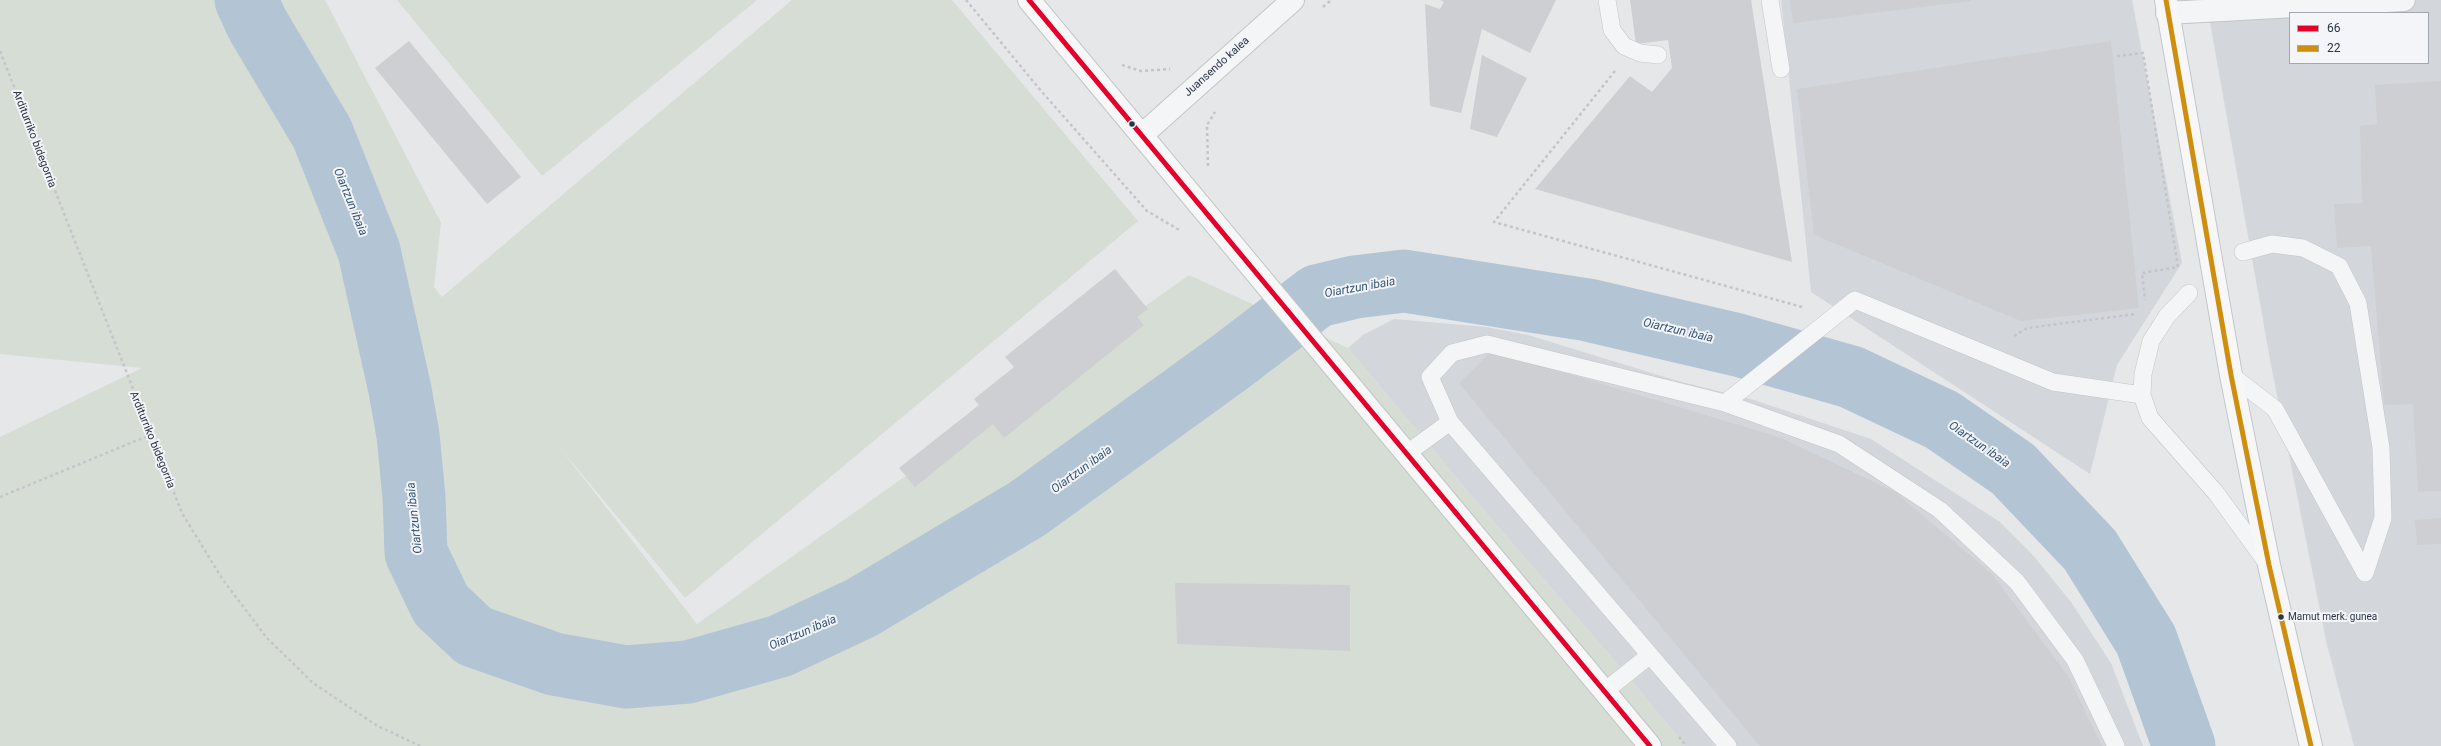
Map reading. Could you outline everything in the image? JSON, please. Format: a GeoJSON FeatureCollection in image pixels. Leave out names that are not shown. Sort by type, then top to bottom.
{"type":"FeatureCollection","features":[{"type":"Feature","properties":{"kind":"street"},"geometry":{"type":"LineString","coordinates":[[1029,0],[1650,746]]}},
{"type":"Feature","properties":{"kind":"street","name":"Juansendo kalea"},"geometry":{"type":"LineString","coordinates":[[1142,135],[1293,0]]}},
{"type":"Feature","properties":{"kind":"street"},"geometry":{"type":"LineString","coordinates":[[2311,746],[2269,565],[2231,375],[2166,6],[2404,0]]}},
{"type":"Feature","properties":{"kind":"lane"},"geometry":{"type":"LineString","coordinates":[[1607,0],[1612,30],[1624,46],[1640,53],[1658,56]]}},
{"type":"Feature","properties":{"kind":"lane"},"geometry":{"type":"LineString","coordinates":[[1770,0],[1780,68]]}},
{"type":"Feature","properties":{"kind":"lane"},"geometry":{"type":"LineString","coordinates":[[2231,375],[2275,409],[2365,573],[2383,518],[2383,510],[2381,448],[2358,303],[2339,266],[2303,248],[2272,244],[2243,252]]}},
{"type":"Feature","properties":{"kind":"lane"},"geometry":{"type":"LineString","coordinates":[[2189,292],[2167,316],[2151,342],[2143,374],[2142,395],[2150,418],[2216,493],[2269,565]]}},
{"type":"Feature","properties":{"kind":"lane"},"geometry":{"type":"LineString","coordinates":[[1725,403],[1855,300],[2053,382],[2142,395]]}},
{"type":"Feature","properties":{"kind":"lane"},"geometry":{"type":"LineString","coordinates":[[1728,746],[1450,422],[1430,377],[1452,354],[1487,344],[1725,403],[1839,444],[1940,510],[2017,582],[2074,660],[2116,746]]}},
{"type":"Feature","properties":{"kind":"lane"},"geometry":{"type":"LineString","coordinates":[[1406,454],[1450,422]]}},
{"type":"Feature","properties":{"kind":"lane"},"geometry":{"type":"LineString","coordinates":[[1605,691],[1650,655]]}},
{"type":"Feature","properties":{"kind":"path"},"geometry":{"type":"LineString","coordinates":[[966,0],[1042,92],[1147,211],[1181,231]]}},
{"type":"Feature","properties":{"kind":"path","name":"Arditurriko bidegorria"},"geometry":{"type":"LineString","coordinates":[[0,51],[182,513],[223,580],[267,638],[314,683],[376,725],[420,746]]}},
{"type":"Feature","properties":{"kind":"path"},"geometry":{"type":"LineString","coordinates":[[2117,56],[2143,53],[2178,267],[2142,273]]}},
{"type":"Feature","properties":{"kind":"path"},"geometry":{"type":"LineString","coordinates":[[1115,62],[1141,71],[1168,70],[1173,67]]}},
{"type":"Feature","properties":{"kind":"path"},"geometry":{"type":"LineString","coordinates":[[1613,73],[1494,222],[1829,321]]}},
{"type":"Feature","properties":{"kind":"path"},"geometry":{"type":"LineString","coordinates":[[1208,169],[1206,162],[1207,125],[1218,106]]}},
{"type":"Feature","properties":{"kind":"path"},"geometry":{"type":"LineString","coordinates":[[0,497],[150,435]]}},
{"type":"Feature","properties":{"kind":"shaded area"},"geometry":{"type":"Polygon","coordinates":[[[0,0],[325,0],[441,223],[434,287],[442,297],[792,0],[952,0],[1138,221],[685,598],[560,448],[697,624],[1189,275],[1348,348],[1479,505],[1627,675],[1685,746],[0,746],[0,437],[142,368],[0,354],[0,0]]]}},
{"type":"Feature","properties":{"kind":"shaded area"},"geometry":{"type":"Polygon","coordinates":[[[397,0],[757,0],[542,176],[397,0]]]}},
{"type":"Feature","properties":{"kind":"shaded area"},"geometry":{"type":"Polygon","coordinates":[[[1781,0],[2132,0],[2182,263],[2117,365],[2090,474],[1811,292],[1781,0]]]}},
{"type":"Feature","properties":{"kind":"shaded area"},"geometry":{"type":"Polygon","coordinates":[[[2206,0],[2441,0],[2441,746],[2354,746],[2327,645],[2271,365],[2206,0]]]}},
{"type":"Feature","properties":{"kind":"shaded area"},"geometry":{"type":"Polygon","coordinates":[[[1394,319],[1486,327],[1528,335],[1678,381],[1754,400],[1871,439],[2000,522],[2032,554],[2071,602],[2111,663],[2143,746],[1685,746],[1627,675],[1479,505],[1348,348],[1363,335],[1394,319]]]}},
{"type":"Feature","properties":{"kind":"building"},"geometry":{"type":"Polygon","coordinates":[[[1440,0],[1556,0],[1530,53],[1482,29],[1461,113],[1430,106],[1425,4],[1440,9],[1444,2],[1440,0]]]}},
{"type":"Feature","properties":{"kind":"building"},"geometry":{"type":"Polygon","coordinates":[[[1630,0],[1751,0],[1792,262],[1535,189],[1630,76],[1652,92],[1672,68],[1668,40],[1636,44],[1630,0]]]}},
{"type":"Feature","properties":{"kind":"building"},"geometry":{"type":"Polygon","coordinates":[[[1790,0],[1971,0],[1971,1],[1793,23],[1790,0]]]}},
{"type":"Feature","properties":{"kind":"building"},"geometry":{"type":"Polygon","coordinates":[[[409,41],[521,177],[487,204],[375,68],[409,41]]]}},
{"type":"Feature","properties":{"kind":"building"},"geometry":{"type":"Polygon","coordinates":[[[2111,41],[2139,308],[2021,321],[1814,235],[1797,89],[2111,41]]]}},
{"type":"Feature","properties":{"kind":"building"},"geometry":{"type":"Polygon","coordinates":[[[1482,55],[1527,78],[1497,137],[1470,129],[1482,55]]]}},
{"type":"Feature","properties":{"kind":"building"},"geometry":{"type":"Polygon","coordinates":[[[2441,81],[2441,491],[2418,492],[2413,404],[2384,405],[2371,246],[2337,248],[2334,204],[2362,203],[2360,126],[2377,124],[2375,85],[2441,81]]]}},
{"type":"Feature","properties":{"kind":"building"},"geometry":{"type":"Polygon","coordinates":[[[1115,269],[1148,309],[1137,317],[1144,325],[1004,438],[993,424],[915,487],[899,468],[979,405],[974,399],[1014,367],[1005,357],[1115,269]]]}},
{"type":"Feature","properties":{"kind":"building"},"geometry":{"type":"Polygon","coordinates":[[[1492,351],[1779,437],[1895,492],[1992,574],[2068,676],[2102,746],[1760,746],[1459,383],[1492,351]]]}},
{"type":"Feature","properties":{"kind":"building"},"geometry":{"type":"Polygon","coordinates":[[[2441,518],[2441,544],[2417,545],[2415,520],[2441,518]]]}},
{"type":"Feature","properties":{"kind":"building"},"geometry":{"type":"Polygon","coordinates":[[[1175,583],[1350,585],[1350,651],[1177,644],[1175,583]]]}},
{"type":"Feature","properties":{"kind":"waterway","name":"Oiartzun ibaia"},"geometry":{"type":"LineString","coordinates":[[246,0],[257,24],[322,133],[369,251],[400,390],[408,435],[414,497],[416,553],[441,605],[474,636],[554,664],[626,677],[688,672],[780,646],[861,608],[1027,509],[1229,363],[1317,296],[1355,287],[1404,281],[1588,310],[1738,345],[1851,377],[1942,420],[2013,469],[2090,550],[2146,640],[2184,746]]}},
{"type":"Feature","properties":{"kind":"transit line","name":"66"},"geometry":{"type":"LineString","coordinates":[[1029,0],[1650,746]]}},
{"type":"Feature","properties":{"kind":"transit line","name":"22"},"geometry":{"type":"LineString","coordinates":[[2166,0],[2231,375],[2269,565],[2311,746]]}},
{"type":"Feature","properties":{"kind":"place","name":"Mamut merk. gunea"},"geometry":{"type":"Point","coordinates":[2281,617]}}]}
